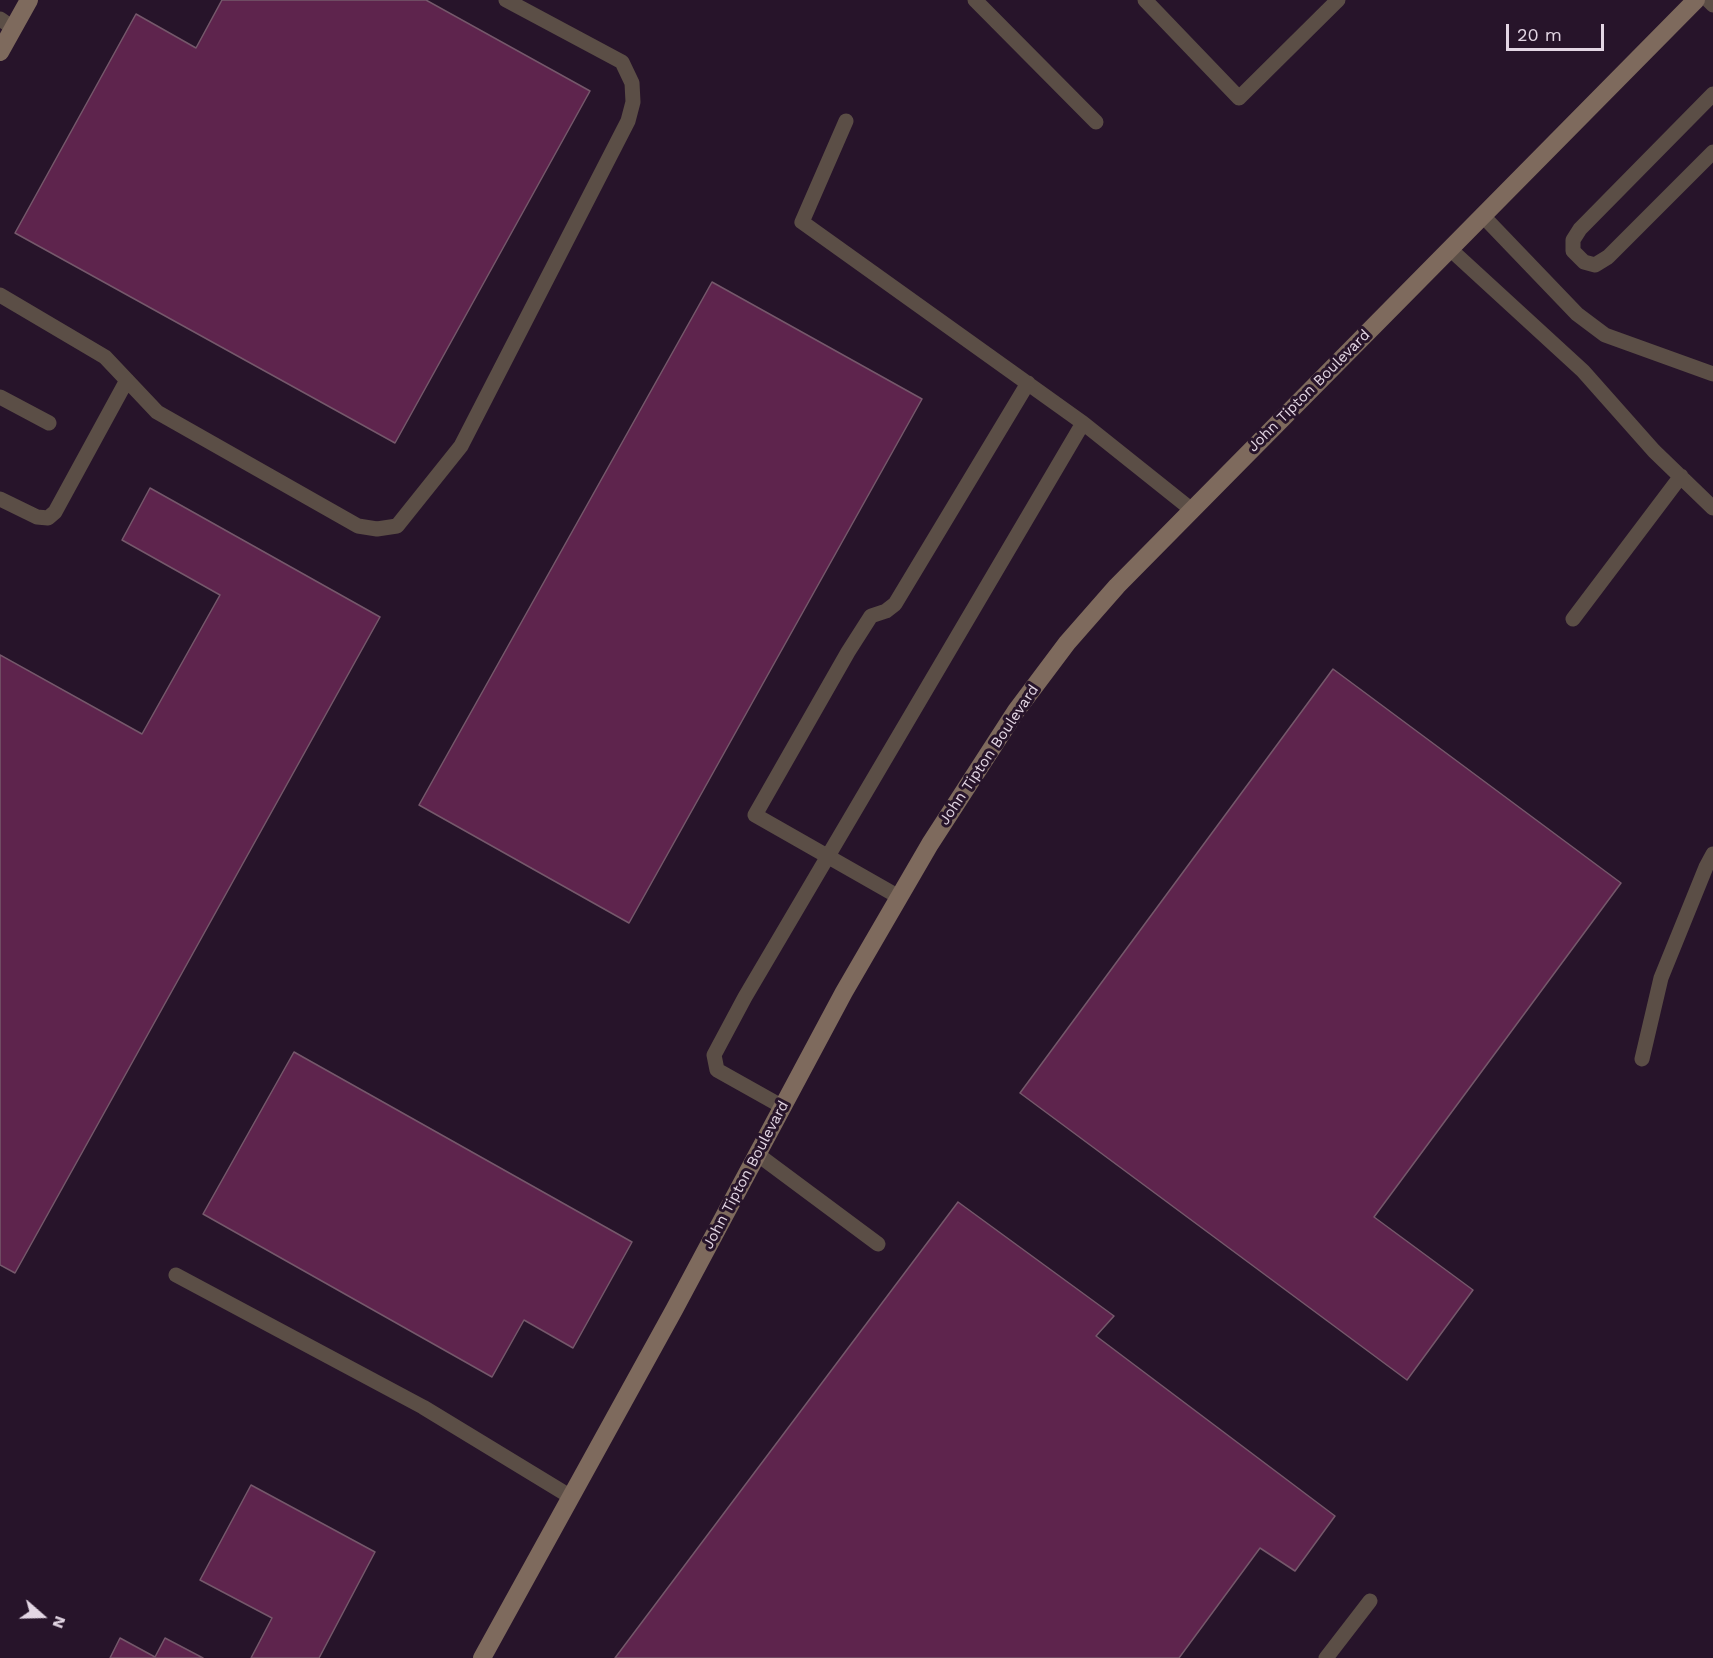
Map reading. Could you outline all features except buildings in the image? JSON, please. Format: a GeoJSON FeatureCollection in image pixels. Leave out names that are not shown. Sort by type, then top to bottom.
{"type":"FeatureCollection","features":[{"type":"Feature","properties":{"kind":"street"},"geometry":{"type":"LineString","coordinates":[[0,52],[7,24],[29,0]]}},
{"type":"Feature","properties":{"kind":"street","name":"John Tipton Boulevard"},"geometry":{"type":"LineString","coordinates":[[482,1658],[844,992],[930,844],[1016,711],[1067,643],[1117,586],[1696,0]]}},
{"type":"Feature","properties":{"kind":"lane"},"geometry":{"type":"LineString","coordinates":[[0,295],[105,357],[157,411],[358,526],[376,529],[397,526],[461,446],[628,121],[633,102],[632,83],[622,62],[506,0]]}},
{"type":"Feature","properties":{"kind":"lane"},"geometry":{"type":"LineString","coordinates":[[975,0],[1096,122]]}},
{"type":"Feature","properties":{"kind":"lane"},"geometry":{"type":"LineString","coordinates":[[1145,0],[1239,98],[1338,0]]}},
{"type":"Feature","properties":{"kind":"lane"},"geometry":{"type":"LineString","coordinates":[[1708,0],[1713,5]]}},
{"type":"Feature","properties":{"kind":"lane"},"geometry":{"type":"LineString","coordinates":[[1710,103],[1580,229],[1573,240],[1573,251],[1584,262],[1595,265],[1608,257],[1713,152]]}},
{"type":"Feature","properties":{"kind":"lane"},"geometry":{"type":"LineString","coordinates":[[846,121],[802,222],[1083,423],[1192,510]]}},
{"type":"Feature","properties":{"kind":"lane"},"geometry":{"type":"LineString","coordinates":[[1483,216],[1577,314],[1605,335],[1713,374]]}},
{"type":"Feature","properties":{"kind":"lane"},"geometry":{"type":"LineString","coordinates":[[1450,249],[1583,371],[1654,450],[1713,508]]}},
{"type":"Feature","properties":{"kind":"lane"},"geometry":{"type":"LineString","coordinates":[[0,499],[37,517],[48,518],[55,512],[127,380]]}},
{"type":"Feature","properties":{"kind":"lane"},"geometry":{"type":"LineString","coordinates":[[899,897],[755,815],[848,652],[871,616],[886,611],[895,604],[1028,383]]}},
{"type":"Feature","properties":{"kind":"lane"},"geometry":{"type":"LineString","coordinates":[[0,397],[49,423]]}},
{"type":"Feature","properties":{"kind":"lane"},"geometry":{"type":"LineString","coordinates":[[783,1107],[717,1070],[714,1055],[745,997],[1083,423]]}},
{"type":"Feature","properties":{"kind":"lane"},"geometry":{"type":"LineString","coordinates":[[1573,619],[1681,476]]}},
{"type":"Feature","properties":{"kind":"lane"},"geometry":{"type":"LineString","coordinates":[[1642,1059],[1661,978],[1713,854]]}},
{"type":"Feature","properties":{"kind":"lane"},"geometry":{"type":"LineString","coordinates":[[757,1154],[878,1244]]}},
{"type":"Feature","properties":{"kind":"lane"},"geometry":{"type":"LineString","coordinates":[[176,1275],[423,1407],[571,1497]]}},
{"type":"Feature","properties":{"kind":"lane"},"geometry":{"type":"LineString","coordinates":[[1326,1658],[1370,1601]]}}]}
